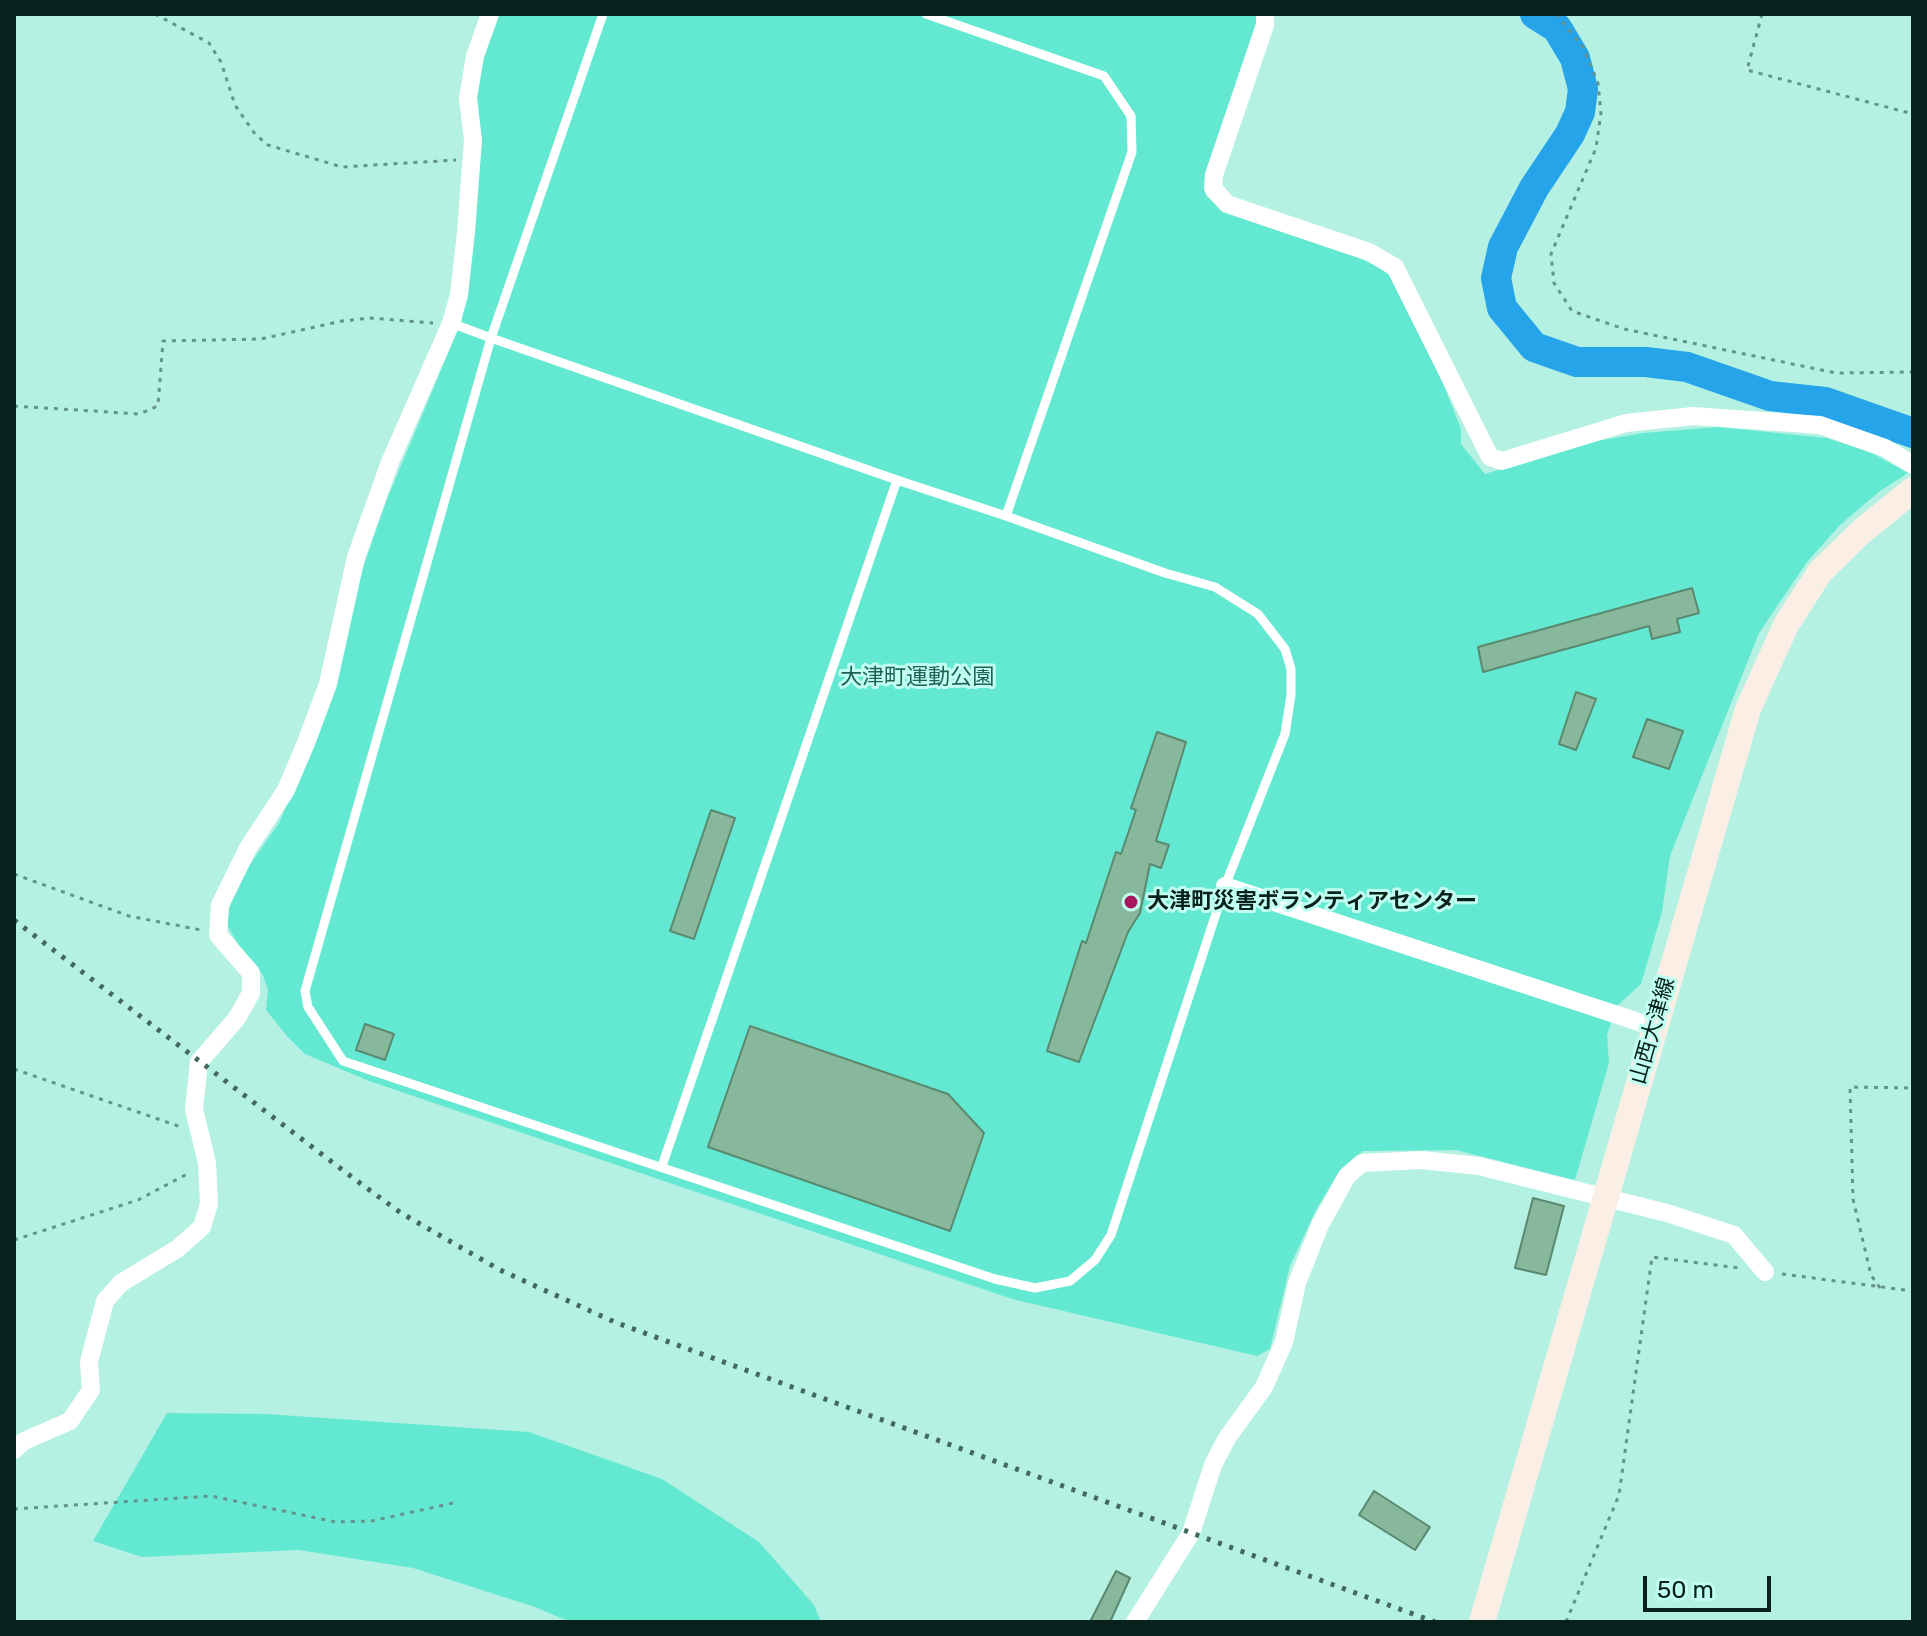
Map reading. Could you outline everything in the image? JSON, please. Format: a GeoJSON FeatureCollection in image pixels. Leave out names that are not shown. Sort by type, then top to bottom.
{"type":"FeatureCollection","features":[{"type":"Feature","properties":{"kind":"main road","name":"山西大津線"},"geometry":{"type":"LineString","coordinates":[[1484,1617],[1748,709],[1786,625],[1820,572],[1883,512],[1913,490]]}},
{"type":"Feature","properties":{"kind":"street"},"geometry":{"type":"LineString","coordinates":[[14,1450],[24,1441],[70,1421],[91,1390],[89,1362],[105,1301],[121,1283],[177,1249],[202,1227],[209,1204],[207,1163],[194,1109],[199,1062],[237,1018],[251,993],[251,973],[218,935],[220,905],[248,848],[286,790],[306,743],[328,684],[356,557],[390,462],[451,323],[459,295],[472,159],[468,98],[475,56],[490,14]]}},
{"type":"Feature","properties":{"kind":"street"},"geometry":{"type":"LineString","coordinates":[[1265,14],[1265,25],[1214,175],[1213,188],[1227,204],[1369,252],[1395,267],[1490,457],[1502,461],[1626,423],[1693,416],[1820,425],[1885,448],[1913,465]]}},
{"type":"Feature","properties":{"kind":"street"},"geometry":{"type":"LineString","coordinates":[[1225,886],[1654,1027]]}},
{"type":"Feature","properties":{"kind":"street"},"geometry":{"type":"LineString","coordinates":[[1135,1622],[1191,1533],[1213,1465],[1227,1438],[1264,1387],[1284,1342],[1297,1283],[1320,1225],[1354,1169],[1362,1163],[1390,1160],[1454,1162],[1505,1171],[1604,1200],[1667,1213],[1734,1235],[1765,1272]]}},
{"type":"Feature","properties":{"kind":"lane"},"geometry":{"type":"LineString","coordinates":[[451,323],[491,338],[897,480],[1215,587],[1258,614],[1285,649],[1291,669],[1291,695],[1285,734],[1225,886],[1111,1235],[1095,1260],[1070,1281],[1035,1288],[995,1279],[343,1061],[308,1007],[305,991],[491,338],[603,14]]}},
{"type":"Feature","properties":{"kind":"lane"},"geometry":{"type":"LineString","coordinates":[[926,14],[1104,76],[1131,116],[1132,152],[1006,516]]}},
{"type":"Feature","properties":{"kind":"lane"},"geometry":{"type":"LineString","coordinates":[[662,1166],[897,480]]}},
{"type":"Feature","properties":{"kind":"path"},"geometry":{"type":"LineString","coordinates":[[155,14],[209,43],[221,62],[235,105],[255,134],[268,145],[342,167],[472,159]]}},
{"type":"Feature","properties":{"kind":"path"},"geometry":{"type":"LineString","coordinates":[[1556,14],[1583,47],[1598,83],[1601,113],[1596,148],[1551,254],[1554,283],[1572,311],[1624,329],[1836,373],[1913,372]]}},
{"type":"Feature","properties":{"kind":"path"},"geometry":{"type":"LineString","coordinates":[[1762,14],[1747,70],[1913,114]]}},
{"type":"Feature","properties":{"kind":"path"},"geometry":{"type":"LineString","coordinates":[[14,406],[139,414],[158,406],[163,341],[261,339],[370,318],[451,323]]}},
{"type":"Feature","properties":{"kind":"path"},"geometry":{"type":"LineString","coordinates":[[14,874],[129,916],[186,925],[218,935]]}},
{"type":"Feature","properties":{"kind":"path"},"geometry":{"type":"LineString","coordinates":[[14,1069],[200,1134]]}},
{"type":"Feature","properties":{"kind":"path"},"geometry":{"type":"LineString","coordinates":[[1880,1288],[1871,1275],[1853,1199],[1850,1087],[1913,1088]]}},
{"type":"Feature","properties":{"kind":"path"},"geometry":{"type":"LineString","coordinates":[[14,1240],[138,1200],[207,1163]]}},
{"type":"Feature","properties":{"kind":"path"},"geometry":{"type":"LineString","coordinates":[[1566,1622],[1619,1495],[1652,1257],[1913,1291]]}},
{"type":"Feature","properties":{"kind":"path"},"geometry":{"type":"LineString","coordinates":[[14,1509],[211,1496],[336,1522],[372,1521],[453,1503]]}},
{"type":"Feature","properties":{"kind":"green space","name":"大津町運動公園"},"geometry":{"type":"Polygon","coordinates":[[[494,14],[1259,14],[1207,175],[1206,196],[1220,208],[1359,257],[1379,267],[1397,282],[1427,343],[1461,429],[1461,444],[1485,474],[1585,443],[1643,433],[1718,427],[1827,438],[1872,453],[1908,473],[1880,491],[1840,525],[1807,562],[1759,633],[1670,856],[1662,912],[1641,984],[1617,1006],[1607,1035],[1609,1063],[1575,1180],[1456,1150],[1363,1151],[1340,1170],[1316,1210],[1290,1266],[1270,1349],[1257,1356],[1012,1299],[369,1081],[305,1054],[287,1036],[266,1010],[268,990],[263,975],[242,951],[227,925],[232,890],[279,823],[330,703],[346,617],[387,499],[462,320],[475,85],[494,14]]]}},
{"type":"Feature","properties":{"kind":"green space"},"geometry":{"type":"Polygon","coordinates":[[[167,1413],[266,1414],[529,1432],[662,1479],[759,1542],[814,1605],[821,1622],[570,1622],[535,1607],[413,1568],[299,1550],[142,1557],[93,1541],[167,1413]]]}},
{"type":"Feature","properties":{"kind":"building"},"geometry":{"type":"Polygon","coordinates":[[[1692,588],[1699,613],[1677,619],[1680,632],[1652,639],[1649,626],[1483,672],[1478,647],[1692,588]]]}},
{"type":"Feature","properties":{"kind":"building"},"geometry":{"type":"Polygon","coordinates":[[[1576,692],[1596,699],[1576,750],[1559,744],[1576,692]]]}},
{"type":"Feature","properties":{"kind":"building"},"geometry":{"type":"Polygon","coordinates":[[[1647,719],[1683,731],[1669,769],[1633,757],[1647,719]]]}},
{"type":"Feature","properties":{"kind":"building"},"geometry":{"type":"Polygon","coordinates":[[[1157,732],[1186,742],[1156,841],[1169,845],[1161,868],[1150,864],[1140,913],[1128,932],[1079,1062],[1047,1051],[1082,941],[1086,943],[1116,852],[1121,854],[1136,810],[1131,808],[1157,732]]]}},
{"type":"Feature","properties":{"kind":"building"},"geometry":{"type":"Polygon","coordinates":[[[711,810],[735,818],[694,939],[670,931],[711,810]]]}},
{"type":"Feature","properties":{"kind":"building"},"geometry":{"type":"Polygon","coordinates":[[[365,1024],[394,1034],[385,1060],[356,1050],[365,1024]]]}},
{"type":"Feature","properties":{"kind":"building"},"geometry":{"type":"Polygon","coordinates":[[[750,1026],[948,1094],[984,1133],[950,1231],[708,1147],[750,1026]]]}},
{"type":"Feature","properties":{"kind":"building"},"geometry":{"type":"Polygon","coordinates":[[[1533,1198],[1564,1206],[1546,1275],[1515,1268],[1533,1198]]]}},
{"type":"Feature","properties":{"kind":"building"},"geometry":{"type":"Polygon","coordinates":[[[1374,1491],[1430,1527],[1415,1550],[1359,1515],[1374,1491]]]}},
{"type":"Feature","properties":{"kind":"building"},"geometry":{"type":"Polygon","coordinates":[[[1116,1571],[1130,1578],[1110,1622],[1090,1622],[1116,1571]]]}},
{"type":"Feature","properties":{"kind":"waterway"},"geometry":{"type":"LineString","coordinates":[[1535,14],[1557,28],[1575,58],[1583,89],[1580,112],[1570,134],[1534,188],[1503,247],[1496,278],[1502,308],[1534,347],[1577,362],[1646,362],[1687,367],[1770,396],[1825,402],[1913,433]]}},
{"type":"Feature","properties":{"kind":"railway"},"geometry":{"type":"LineString","coordinates":[[14,920],[401,1213],[500,1270],[617,1323],[1435,1622]]}},
{"type":"Feature","properties":{"kind":"place","name":"大津町災害ボランティアセンター"},"geometry":{"type":"Point","coordinates":[1131,902]}}]}
